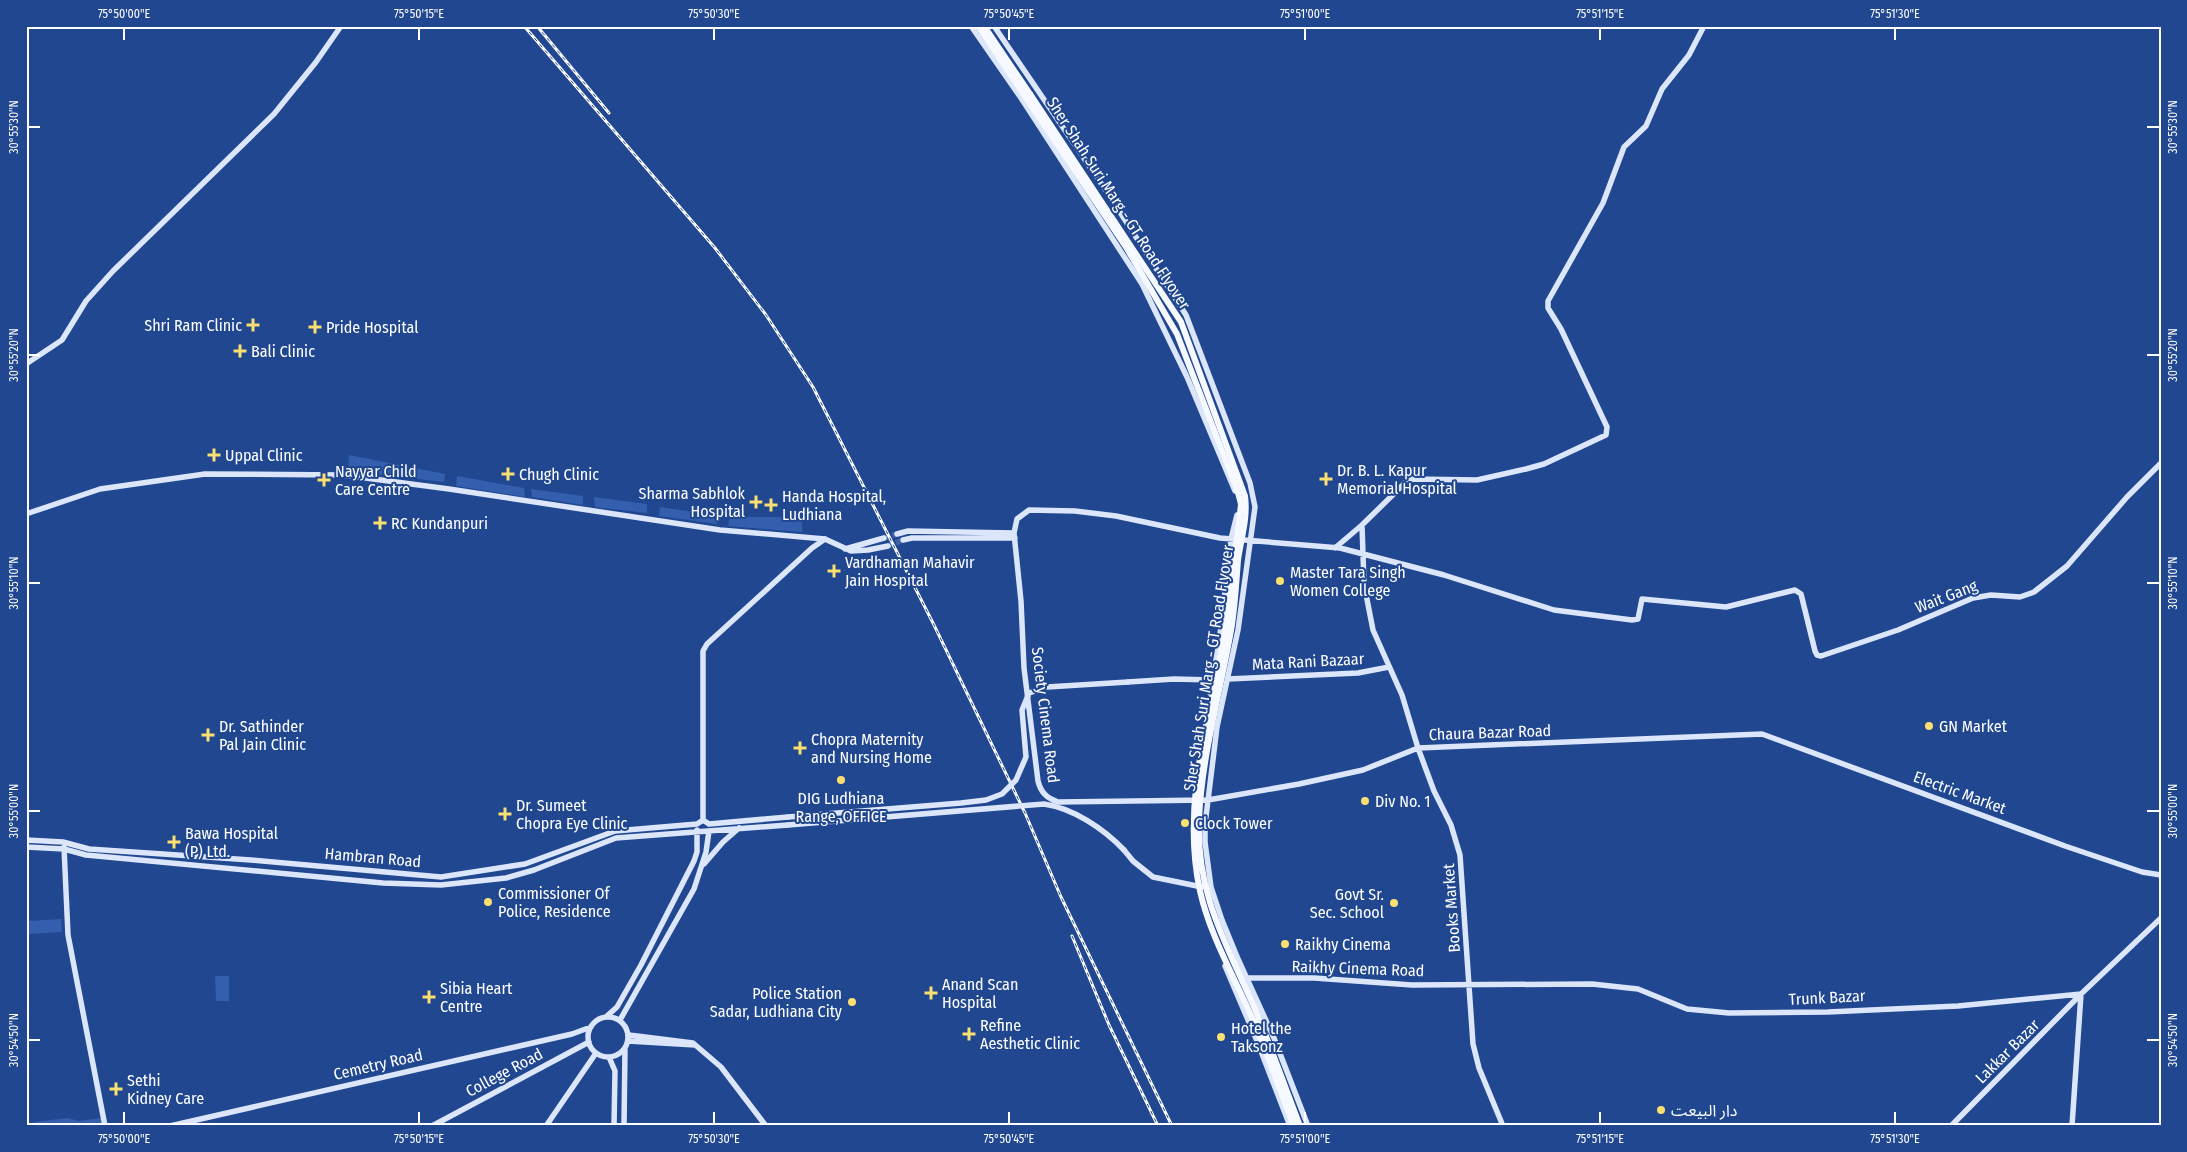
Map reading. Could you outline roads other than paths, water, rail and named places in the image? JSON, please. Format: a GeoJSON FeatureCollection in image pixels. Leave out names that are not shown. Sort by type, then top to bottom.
{"type":"FeatureCollection","features":[{"type":"Feature","properties":{"kind":"main road","name":"Sher Shah Suri Marg - GT Road Flyover"},"geometry":{"type":"LineString","coordinates":[[978,26],[1126,247],[1166,312],[1177,334],[1237,489],[1241,504],[1240,515],[1225,631],[1212,694],[1196,792],[1195,850],[1200,891],[1208,916],[1253,1020],[1294,1126]]}},
{"type":"Feature","properties":{"kind":"main road","name":"Sher Shah Suri Marg - GT Road Flyover"},"geometry":{"type":"LineString","coordinates":[[984,26],[1167,298],[1181,322],[1243,487],[1246,504],[1245,520],[1230,634],[1213,712],[1202,786],[1199,819],[1200,852],[1204,885],[1226,948],[1255,1009],[1300,1126]]}},
{"type":"Feature","properties":{"kind":"street"},"geometry":{"type":"LineString","coordinates":[[26,364],[62,340],[90,296],[137,246],[274,114],[316,62],[341,26]]}},
{"type":"Feature","properties":{"kind":"street"},"geometry":{"type":"LineString","coordinates":[[971,26],[1021,98],[1142,284],[1213,438],[1237,497],[1238,511],[1232,539],[1220,643],[1192,801],[1192,850],[1197,887],[1210,930],[1257,1040],[1290,1126]]}},
{"type":"Feature","properties":{"kind":"street"},"geometry":{"type":"LineString","coordinates":[[994,26],[1109,195],[1186,315],[1250,483],[1255,507],[1231,667],[1217,727],[1205,842],[1211,888],[1246,978],[1274,1038],[1308,1126]]}},
{"type":"Feature","properties":{"kind":"street"},"geometry":{"type":"LineString","coordinates":[[1335,548],[1362,526],[1407,481],[1412,479],[1477,480],[1526,469],[1544,464],[1606,435],[1607,427],[1561,329],[1548,308],[1548,301],[1603,203],[1624,147],[1648,122],[1662,90],[1689,55],[1704,26]]}},
{"type":"Feature","properties":{"kind":"street","name":"Wait Gang"},"geometry":{"type":"LineString","coordinates":[[1362,553],[1444,575],[1554,610],[1632,620],[1638,618],[1642,599],[1726,607],[1798,590],[1815,652],[1821,656],[1898,630],[1973,598],[1991,595],[2020,597],[2034,592],[2067,566],[2127,497],[2161,463]]}},
{"type":"Feature","properties":{"kind":"street"},"geometry":{"type":"LineString","coordinates":[[26,514],[100,489],[205,474],[343,475],[720,530],[825,539],[851,551],[888,546]]}},
{"type":"Feature","properties":{"kind":"street"},"geometry":{"type":"LineString","coordinates":[[1014,536],[1017,519],[1029,510],[1068,511],[1116,516],[1232,539],[1335,548],[1362,553]]}},
{"type":"Feature","properties":{"kind":"street","name":"Books Market"},"geometry":{"type":"LineString","coordinates":[[1362,526],[1362,553],[1370,616],[1380,648],[1402,695],[1434,792],[1451,825],[1460,855],[1466,910],[1474,1044],[1477,1059],[1503,1126]]}},
{"type":"Feature","properties":{"kind":"street"},"geometry":{"type":"LineString","coordinates":[[897,534],[908,531],[1014,536]]}},
{"type":"Feature","properties":{"kind":"street"},"geometry":{"type":"LineString","coordinates":[[903,540],[912,538],[1014,536]]}},
{"type":"Feature","properties":{"kind":"street","name":"Society Cinema Road"},"geometry":{"type":"LineString","coordinates":[[1014,536],[1021,601],[1024,668],[1038,781],[1042,793],[1051,800],[1068,803],[1208,800]]}},
{"type":"Feature","properties":{"kind":"street"},"geometry":{"type":"LineString","coordinates":[[845,548],[884,538]]}},
{"type":"Feature","properties":{"kind":"street"},"geometry":{"type":"LineString","coordinates":[[588,1039],[591,1027],[595,1022],[607,1016],[617,1007],[641,965],[697,852],[698,832],[703,823],[703,651],[707,644],[812,548],[825,539]]}},
{"type":"Feature","properties":{"kind":"street","name":"Mata Rani Bazaar"},"geometry":{"type":"LineString","coordinates":[[1229,677],[1358,673],[1389,667]]}},
{"type":"Feature","properties":{"kind":"street","name":"Hambran Road"},"geometry":{"type":"LineString","coordinates":[[26,840],[64,842],[89,848],[441,877],[525,864],[615,831],[961,803],[994,798],[1010,787],[1023,768],[1026,744],[1022,710],[1029,693],[1047,688],[1128,682],[1212,680]]}},
{"type":"Feature","properties":{"kind":"street","name":"Chaura Bazar Road"},"geometry":{"type":"LineString","coordinates":[[1208,800],[1364,770],[1418,748],[1751,734]]}},
{"type":"Feature","properties":{"kind":"street","name":"Electric Market"},"geometry":{"type":"LineString","coordinates":[[1751,734],[1766,735],[2065,846],[2142,872],[2161,875]]}},
{"type":"Feature","properties":{"kind":"street","name":"Hambran Road"},"geometry":{"type":"LineString","coordinates":[[26,847],[64,849],[86,855],[383,883],[442,885],[506,878],[534,870],[616,838],[1044,804],[1071,812],[1114,839],[1133,861],[1153,877],[1197,887],[1211,888]]}},
{"type":"Feature","properties":{"kind":"street"},"geometry":{"type":"LineString","coordinates":[[620,1020],[694,889],[709,832],[703,823]]}},
{"type":"Feature","properties":{"kind":"street"},"geometry":{"type":"LineString","coordinates":[[701,868],[723,842],[739,828]]}},
{"type":"Feature","properties":{"kind":"street"},"geometry":{"type":"LineString","coordinates":[[64,842],[68,936],[105,1126]]}},
{"type":"Feature","properties":{"kind":"street","name":"Lakkar Bazar"},"geometry":{"type":"LineString","coordinates":[[1951,1126],[2082,994],[2161,918]]}},
{"type":"Feature","properties":{"kind":"street","name":"Raikhy Cinema Road"},"geometry":{"type":"LineString","coordinates":[[1246,978],[1324,979],[1412,985],[1577,984]]}},
{"type":"Feature","properties":{"kind":"street","name":"Trunk Bazar"},"geometry":{"type":"LineString","coordinates":[[1577,984],[1638,989],[1687,1009],[1746,1013],[1828,1012],[1958,1006],[2082,994]]}},
{"type":"Feature","properties":{"kind":"street"},"geometry":{"type":"LineString","coordinates":[[2072,1126],[2082,994]]}},
{"type":"Feature","properties":{"kind":"street"},"geometry":{"type":"LineString","coordinates":[[607,1016],[620,1020],[625,1025],[628,1038],[625,1049],[624,1126]]}},
{"type":"Feature","properties":{"kind":"street","name":"Cemetry Road"},"geometry":{"type":"LineString","coordinates":[[170,1126],[572,1034],[591,1027]]}},
{"type":"Feature","properties":{"kind":"street"},"geometry":{"type":"LineString","coordinates":[[572,1034],[588,1039],[596,1053],[609,1057],[615,1056],[625,1049]]}},
{"type":"Feature","properties":{"kind":"street"},"geometry":{"type":"LineString","coordinates":[[628,1038],[689,1041],[721,1068],[766,1126]]}},
{"type":"Feature","properties":{"kind":"street"},"geometry":{"type":"LineString","coordinates":[[628,1038],[695,1045]]}},
{"type":"Feature","properties":{"kind":"street","name":"College Road"},"geometry":{"type":"LineString","coordinates":[[432,1126],[588,1039]]}},
{"type":"Feature","properties":{"kind":"street"},"geometry":{"type":"LineString","coordinates":[[546,1126],[596,1053]]}},
{"type":"Feature","properties":{"kind":"street"},"geometry":{"type":"LineString","coordinates":[[609,1057],[615,1071],[614,1126]]}},
{"type":"Feature","properties":{"kind":"tunnel"},"geometry":{"type":"LineString","coordinates":[[884,538],[897,534]]}},
{"type":"Feature","properties":{"kind":"tunnel"},"geometry":{"type":"LineString","coordinates":[[888,546],[903,540]]}},
{"type":"Feature","properties":{"kind":"railway"},"geometry":{"type":"LineString","coordinates":[[524,26],[715,248],[766,315],[813,387],[934,625],[1025,813],[1061,897],[1172,1126]]}},
{"type":"Feature","properties":{"kind":"railway"},"geometry":{"type":"LineString","coordinates":[[537,26],[609,113]]}},
{"type":"Feature","properties":{"kind":"railway"},"geometry":{"type":"LineString","coordinates":[[1072,936],[1109,1025],[1158,1126]]}},
{"type":"Feature","properties":{"kind":"place","name":"Shri Ram Clinic"},"geometry":{"type":"Point","coordinates":[253,325]}},
{"type":"Feature","properties":{"kind":"place","name":"Pride Hospital"},"geometry":{"type":"Point","coordinates":[315,327]}},
{"type":"Feature","properties":{"kind":"place","name":"Bali Clinic"},"geometry":{"type":"Point","coordinates":[240,351]}},
{"type":"Feature","properties":{"kind":"place","name":"Uppal Clinic"},"geometry":{"type":"Point","coordinates":[214,455]}},
{"type":"Feature","properties":{"kind":"place","name":"Chugh Clinic"},"geometry":{"type":"Point","coordinates":[508,474]}},
{"type":"Feature","properties":{"kind":"place","name":"Dr. B. L. Kapur Memorial Hospital"},"geometry":{"type":"Point","coordinates":[1326,479]}},
{"type":"Feature","properties":{"kind":"place","name":"Nayyar Child Care Centre"},"geometry":{"type":"Point","coordinates":[324,480]}},
{"type":"Feature","properties":{"kind":"place","name":"Sharma Sabhlok Hospital"},"geometry":{"type":"Point","coordinates":[756,502]}},
{"type":"Feature","properties":{"kind":"place","name":"Handa Hospital, Ludhiana"},"geometry":{"type":"Point","coordinates":[771,505]}},
{"type":"Feature","properties":{"kind":"place","name":"RC Kundanpuri"},"geometry":{"type":"Point","coordinates":[380,523]}},
{"type":"Feature","properties":{"kind":"place","name":"Vardhaman Mahavir Jain Hospital"},"geometry":{"type":"Point","coordinates":[834,571]}},
{"type":"Feature","properties":{"kind":"place","name":"Master Tara Singh Women College"},"geometry":{"type":"Point","coordinates":[1280,581]}},
{"type":"Feature","properties":{"kind":"place","name":"GN Market"},"geometry":{"type":"Point","coordinates":[1929,726]}},
{"type":"Feature","properties":{"kind":"place","name":"Dr. Sathinder Pal Jain Clinic"},"geometry":{"type":"Point","coordinates":[208,735]}},
{"type":"Feature","properties":{"kind":"place","name":"Chopra Maternity and Nursing Home"},"geometry":{"type":"Point","coordinates":[800,748]}},
{"type":"Feature","properties":{"kind":"place","name":"DIG Ludhiana Range, OFFICE"},"geometry":{"type":"Point","coordinates":[841,780]}},
{"type":"Feature","properties":{"kind":"place","name":"Div No. 1"},"geometry":{"type":"Point","coordinates":[1365,801]}},
{"type":"Feature","properties":{"kind":"place","name":"Dr. Sumeet Chopra Eye Clinic"},"geometry":{"type":"Point","coordinates":[505,814]}},
{"type":"Feature","properties":{"kind":"place","name":"Clock Tower"},"geometry":{"type":"Point","coordinates":[1185,823]}},
{"type":"Feature","properties":{"kind":"place","name":"Bawa Hospital (P) Ltd."},"geometry":{"type":"Point","coordinates":[174,842]}},
{"type":"Feature","properties":{"kind":"place","name":"Commissioner Of Police, Residence"},"geometry":{"type":"Point","coordinates":[488,902]}},
{"type":"Feature","properties":{"kind":"place","name":"Govt Sr. Sec. School"},"geometry":{"type":"Point","coordinates":[1394,903]}},
{"type":"Feature","properties":{"kind":"place","name":"Raikhy Cinema"},"geometry":{"type":"Point","coordinates":[1285,944]}},
{"type":"Feature","properties":{"kind":"place","name":"Anand Scan Hospital"},"geometry":{"type":"Point","coordinates":[931,993]}},
{"type":"Feature","properties":{"kind":"place","name":"Sibia Heart Centre"},"geometry":{"type":"Point","coordinates":[429,997]}},
{"type":"Feature","properties":{"kind":"place","name":"Police Station Sadar, Ludhiana City"},"geometry":{"type":"Point","coordinates":[852,1002]}},
{"type":"Feature","properties":{"kind":"place","name":"Refine Aesthetic Clinic"},"geometry":{"type":"Point","coordinates":[969,1034]}},
{"type":"Feature","properties":{"kind":"place","name":"Hotel the Taksonz"},"geometry":{"type":"Point","coordinates":[1221,1037]}},
{"type":"Feature","properties":{"kind":"place","name":"Sethi Kidney Care"},"geometry":{"type":"Point","coordinates":[116,1089]}},
{"type":"Feature","properties":{"kind":"place","name":"دار البیعت"},"geometry":{"type":"Point","coordinates":[1661,1110]}}]}
